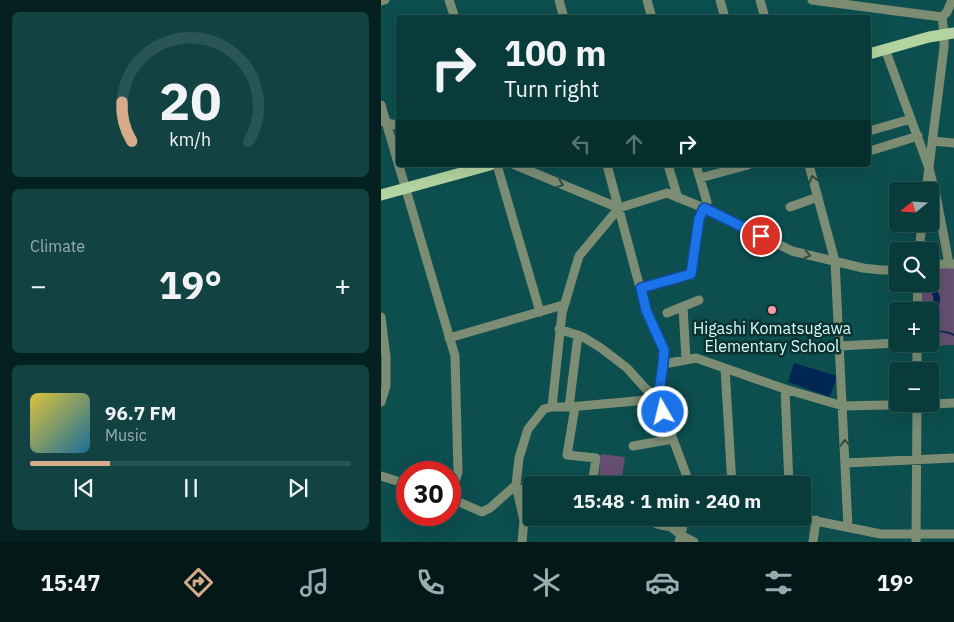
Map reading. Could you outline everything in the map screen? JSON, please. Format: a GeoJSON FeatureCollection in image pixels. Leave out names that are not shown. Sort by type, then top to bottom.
{"type":"FeatureCollection","features":[{"type":"Feature","properties":{"kind":"main road"},"geometry":{"type":"LineString","coordinates":[[871,53],[949,34]]}},
{"type":"Feature","properties":{"kind":"main road"},"geometry":{"type":"LineString","coordinates":[[381,195],[483,167]]}},
{"type":"Feature","properties":{"kind":"street"},"geometry":{"type":"LineString","coordinates":[[381,1],[385,0]]}},
{"type":"Feature","properties":{"kind":"street"},"geometry":{"type":"LineString","coordinates":[[449,0],[454,15]]}},
{"type":"Feature","properties":{"kind":"street"},"geometry":{"type":"LineString","coordinates":[[559,0],[563,15]]}},
{"type":"Feature","properties":{"kind":"street"},"geometry":{"type":"LineString","coordinates":[[647,0],[651,15]]}},
{"type":"Feature","properties":{"kind":"street"},"geometry":{"type":"LineString","coordinates":[[720,0],[724,15]]}},
{"type":"Feature","properties":{"kind":"street"},"geometry":{"type":"LineString","coordinates":[[760,0],[764,15]]}},
{"type":"Feature","properties":{"kind":"street"},"geometry":{"type":"LineString","coordinates":[[811,0],[853,2],[942,17]]}},
{"type":"Feature","properties":{"kind":"street"},"geometry":{"type":"LineString","coordinates":[[942,17],[947,12],[951,0]]}},
{"type":"Feature","properties":{"kind":"street"},"geometry":{"type":"LineString","coordinates":[[927,182],[944,48],[949,34],[942,17]]}},
{"type":"Feature","properties":{"kind":"street"},"geometry":{"type":"LineString","coordinates":[[885,49],[929,168],[951,264]]}},
{"type":"Feature","properties":{"kind":"street"},"geometry":{"type":"LineString","coordinates":[[381,105],[396,159]]}},
{"type":"Feature","properties":{"kind":"street"},"geometry":{"type":"LineString","coordinates":[[871,130],[911,118]]}},
{"type":"Feature","properties":{"kind":"street"},"geometry":{"type":"LineString","coordinates":[[384,121],[396,125]]}},
{"type":"Feature","properties":{"kind":"street"},"geometry":{"type":"LineString","coordinates":[[873,150],[918,136]]}},
{"type":"Feature","properties":{"kind":"street"},"geometry":{"type":"LineString","coordinates":[[933,141],[954,143]]}},
{"type":"Feature","properties":{"kind":"street"},"geometry":{"type":"LineString","coordinates":[[398,167],[455,356],[458,461]]}},
{"type":"Feature","properties":{"kind":"street"},"geometry":{"type":"LineString","coordinates":[[498,167],[540,312]]}},
{"type":"Feature","properties":{"kind":"street"},"geometry":{"type":"LineString","coordinates":[[520,167],[619,208]]}},
{"type":"Feature","properties":{"kind":"street"},"geometry":{"type":"LineString","coordinates":[[608,167],[646,310],[664,350],[658,399],[686,476]]}},
{"type":"Feature","properties":{"kind":"street"},"geometry":{"type":"LineString","coordinates":[[669,167],[678,198]]}},
{"type":"Feature","properties":{"kind":"street"},"geometry":{"type":"LineString","coordinates":[[641,288],[691,274],[699,219],[707,202],[697,167]]}},
{"type":"Feature","properties":{"kind":"street"},"geometry":{"type":"LineString","coordinates":[[700,178],[741,167]]}},
{"type":"Feature","properties":{"kind":"street"},"geometry":{"type":"LineString","coordinates":[[810,167],[835,261],[848,527]]}},
{"type":"Feature","properties":{"kind":"street"},"geometry":{"type":"LineString","coordinates":[[552,407],[563,305],[579,256],[619,208],[667,193],[704,208],[792,251],[872,269],[889,270]]}},
{"type":"Feature","properties":{"kind":"street"},"geometry":{"type":"LineString","coordinates":[[791,206],[818,197]]}},
{"type":"Feature","properties":{"kind":"street"},"geometry":{"type":"LineString","coordinates":[[667,313],[699,300]]}},
{"type":"Feature","properties":{"kind":"street"},"geometry":{"type":"LineString","coordinates":[[449,338],[563,305]]}},
{"type":"Feature","properties":{"kind":"street"},"geometry":{"type":"LineString","coordinates":[[683,306],[686,360]]}},
{"type":"Feature","properties":{"kind":"street"},"geometry":{"type":"LineString","coordinates":[[381,317],[386,357],[386,386],[381,402]]}},
{"type":"Feature","properties":{"kind":"street"},"geometry":{"type":"LineString","coordinates":[[559,329],[578,335],[601,348],[627,368],[658,399]]}},
{"type":"Feature","properties":{"kind":"street"},"geometry":{"type":"LineString","coordinates":[[578,335],[567,455],[596,458],[594,476]]}},
{"type":"Feature","properties":{"kind":"street"},"geometry":{"type":"LineString","coordinates":[[839,346],[889,343]]}},
{"type":"Feature","properties":{"kind":"street"},"geometry":{"type":"LineString","coordinates":[[663,364],[695,358],[843,406],[889,405]]}},
{"type":"Feature","properties":{"kind":"street"},"geometry":{"type":"LineString","coordinates":[[725,368],[731,476]]}},
{"type":"Feature","properties":{"kind":"street"},"geometry":{"type":"LineString","coordinates":[[785,388],[789,476]]}},
{"type":"Feature","properties":{"kind":"street"},"geometry":{"type":"LineString","coordinates":[[522,542],[524,521],[517,487],[519,458],[528,429],[543,409],[658,399]]}},
{"type":"Feature","properties":{"kind":"street"},"geometry":{"type":"LineString","coordinates":[[939,403],[954,402]]}},
{"type":"Feature","properties":{"kind":"street"},"geometry":{"type":"LineString","coordinates":[[916,538],[917,412]]}},
{"type":"Feature","properties":{"kind":"street"},"geometry":{"type":"LineString","coordinates":[[633,446],[673,439]]}},
{"type":"Feature","properties":{"kind":"street"},"geometry":{"type":"LineString","coordinates":[[845,463],[954,458]]}},
{"type":"Feature","properties":{"kind":"street"},"geometry":{"type":"LineString","coordinates":[[381,476],[396,481]]}},
{"type":"Feature","properties":{"kind":"street"},"geometry":{"type":"LineString","coordinates":[[461,503],[482,512],[517,487]]}},
{"type":"Feature","properties":{"kind":"street"},"geometry":{"type":"LineString","coordinates":[[517,487],[523,489]]}},
{"type":"Feature","properties":{"kind":"street"},"geometry":{"type":"LineString","coordinates":[[811,519],[881,534],[916,538],[954,534]]}},
{"type":"Feature","properties":{"kind":"street"},"geometry":{"type":"LineString","coordinates":[[813,542],[816,520]]}},
{"type":"Feature","properties":{"kind":"street"},"geometry":{"type":"LineString","coordinates":[[666,526],[671,527],[680,539],[694,542]]}},
{"type":"Feature","properties":{"kind":"street"},"geometry":{"type":"LineString","coordinates":[[680,539],[683,526]]}},
{"type":"Feature","properties":{"kind":"shaded area"},"geometry":{"type":"Polygon","coordinates":[[[954,268],[954,345],[939,345],[939,302],[922,302],[922,292],[939,292],[939,269],[954,268]]]}},
{"type":"Feature","properties":{"kind":"shaded area"},"geometry":{"type":"Polygon","coordinates":[[[601,454],[625,457],[622,476],[599,476],[601,454]]]}},
{"type":"Feature","properties":{"kind":"water"},"geometry":{"type":"Polygon","coordinates":[[[931,292],[938,292],[940,299],[939,304],[939,302],[933,302],[931,292]]]}},
{"type":"Feature","properties":{"kind":"water"},"geometry":{"type":"Polygon","coordinates":[[[939,330],[952,333],[954,336],[939,332],[939,330]]]}},
{"type":"Feature","properties":{"kind":"water"},"geometry":{"type":"Polygon","coordinates":[[[794,363],[837,376],[830,397],[788,382],[794,363]]]}},
{"type":"Feature","properties":{"kind":"place","name":"Higashi Komatsugawa Elementary School"},"geometry":{"type":"Point","coordinates":[772,310]}},
{"type":"Feature","properties":{"kind":"route"},"geometry":{"type":"LineString","coordinates":[[663,412],[658,399],[664,350],[646,310],[641,288],[691,274],[699,219],[704,208],[761,236]]}}]}
